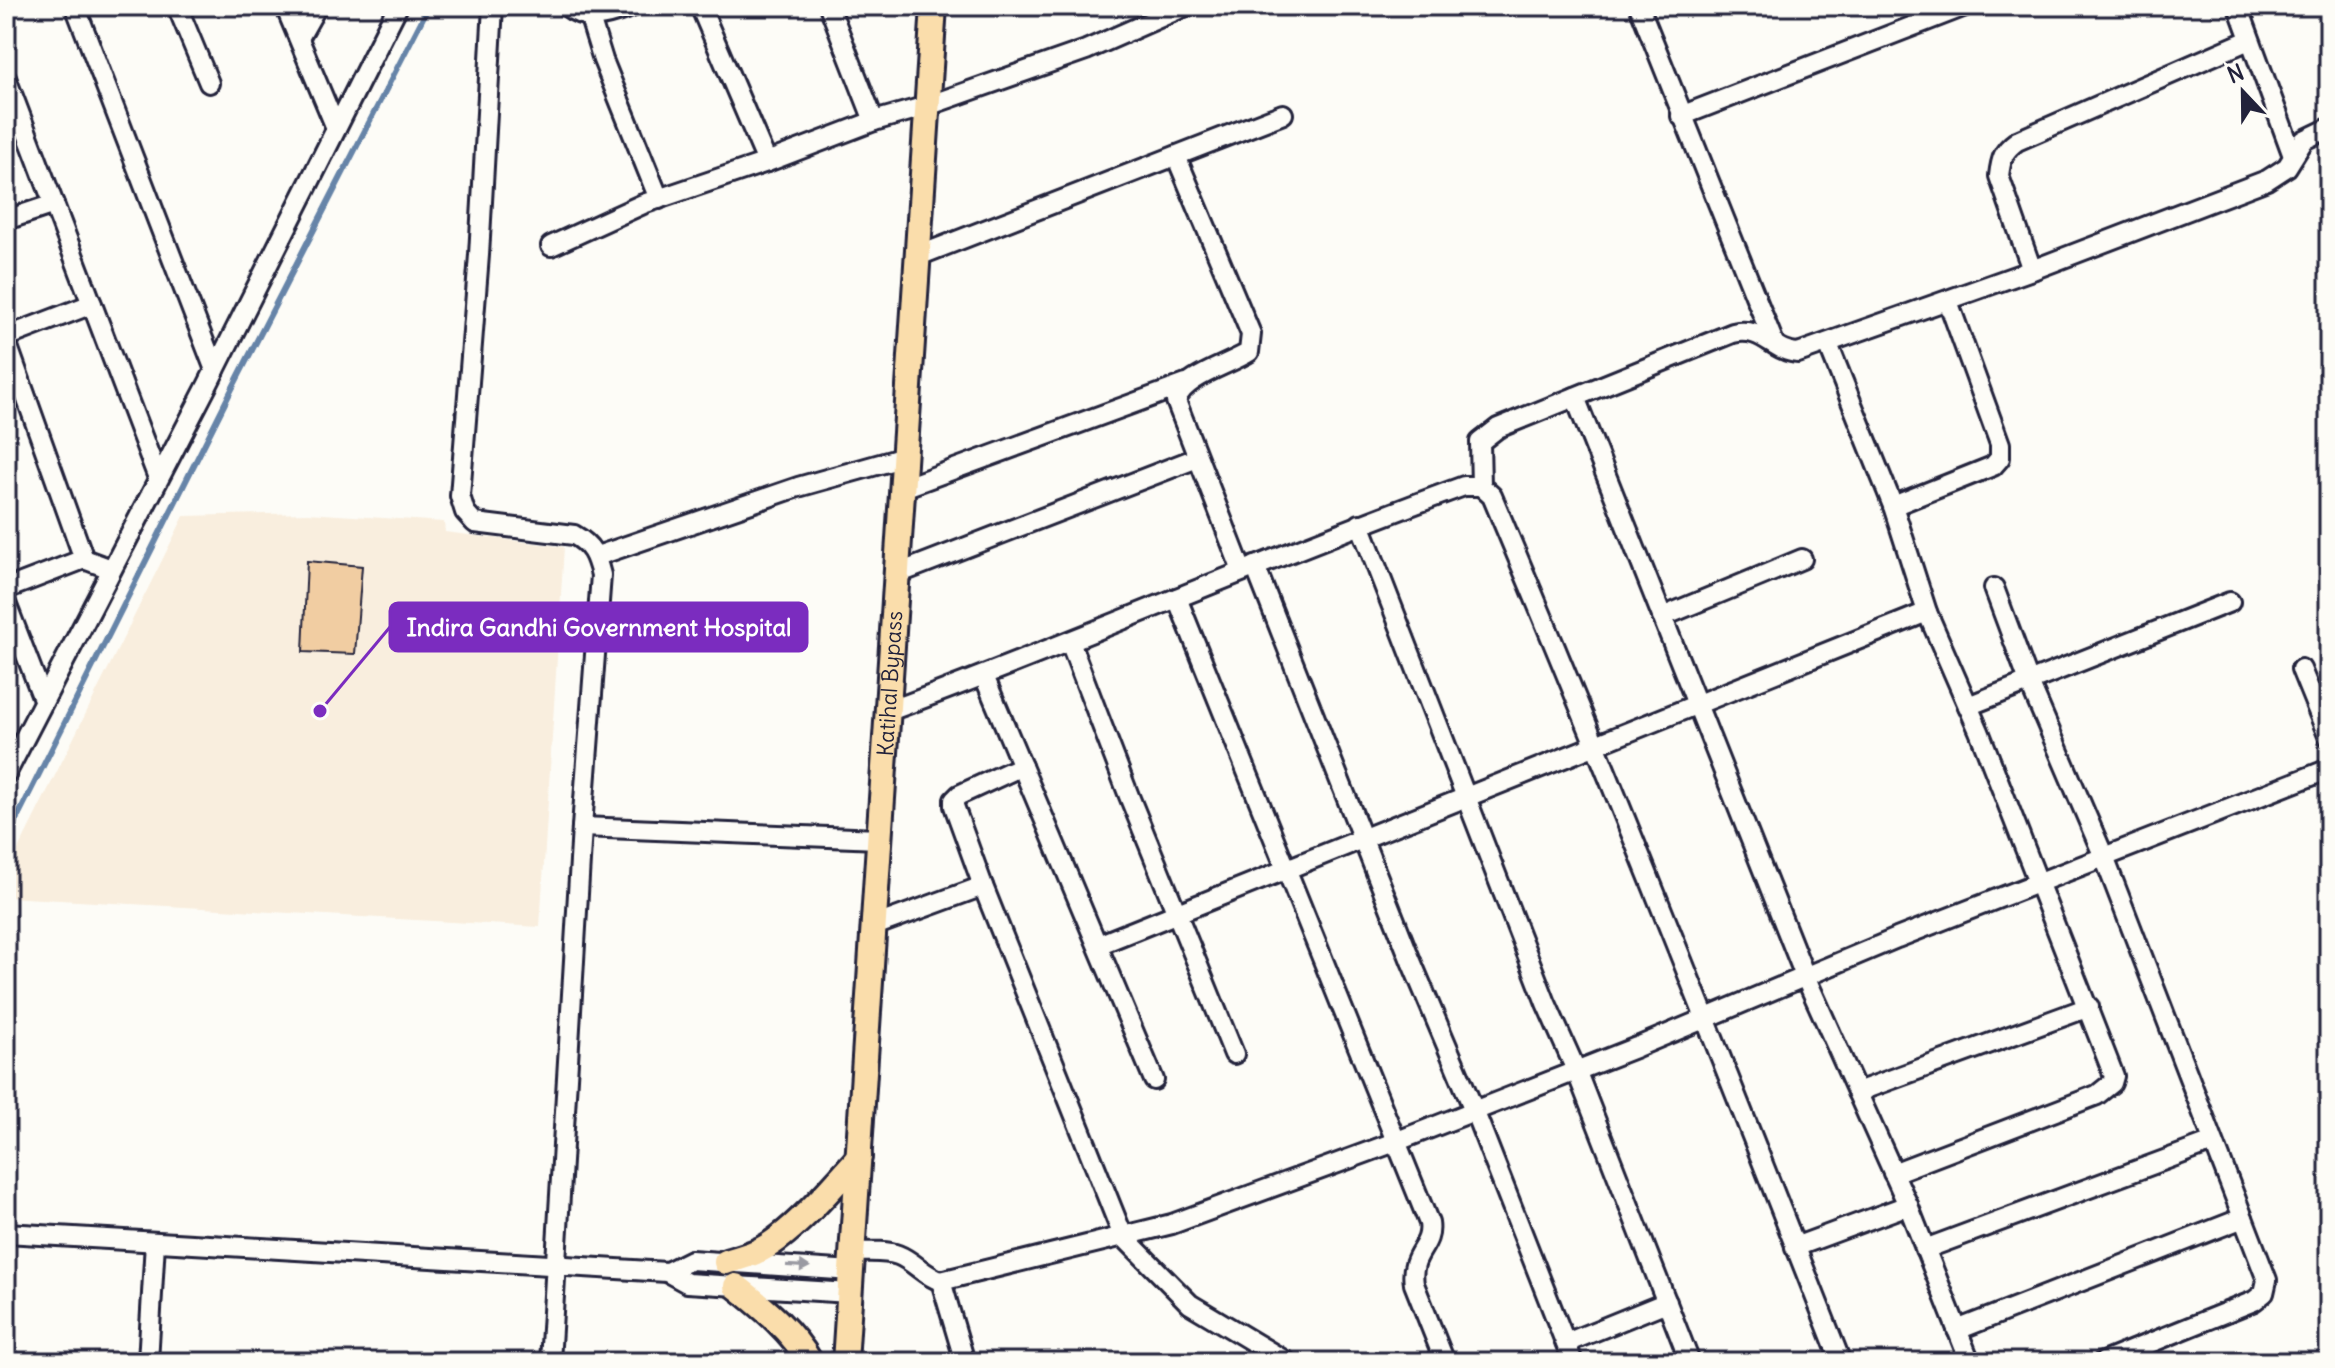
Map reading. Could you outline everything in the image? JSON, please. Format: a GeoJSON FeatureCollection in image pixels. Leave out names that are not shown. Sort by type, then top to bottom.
{"type":"FeatureCollection","features":[{"type":"Feature","properties":{"kind":"main road","name":"Katihal Bypass"},"geometry":{"type":"LineString","coordinates":[[845,1362],[934,6]]}},
{"type":"Feature","properties":{"kind":"main road"},"geometry":{"type":"LineString","coordinates":[[726,1262],[759,1251],[787,1230],[859,1157]]}},
{"type":"Feature","properties":{"kind":"main road"},"geometry":{"type":"LineString","coordinates":[[736,1286],[767,1310],[804,1350],[810,1362]]}},
{"type":"Feature","properties":{"kind":"street"},"geometry":{"type":"LineString","coordinates":[[75,6],[215,370]]}},
{"type":"Feature","properties":{"kind":"street"},"geometry":{"type":"LineString","coordinates":[[177,6],[209,83]]}},
{"type":"Feature","properties":{"kind":"street"},"geometry":{"type":"LineString","coordinates":[[285,6],[336,128]]}},
{"type":"Feature","properties":{"kind":"street"},"geometry":{"type":"LineString","coordinates":[[299,38],[317,6]]}},
{"type":"Feature","properties":{"kind":"street"},"geometry":{"type":"LineString","coordinates":[[6,774],[215,370],[398,6]]}},
{"type":"Feature","properties":{"kind":"street"},"geometry":{"type":"LineString","coordinates":[[493,6],[479,255],[460,496],[465,512],[475,523],[574,535],[587,542],[597,556],[601,575],[582,827],[550,1362]]}},
{"type":"Feature","properties":{"kind":"street"},"geometry":{"type":"LineString","coordinates":[[566,6],[590,18],[605,17],[634,6]]}},
{"type":"Feature","properties":{"kind":"street"},"geometry":{"type":"LineString","coordinates":[[700,6],[767,162]]}},
{"type":"Feature","properties":{"kind":"street"},"geometry":{"type":"LineString","coordinates":[[829,6],[874,121]]}},
{"type":"Feature","properties":{"kind":"street"},"geometry":{"type":"LineString","coordinates":[[551,246],[659,199],[874,121],[927,106],[1086,50],[1186,6]]}},
{"type":"Feature","properties":{"kind":"street"},"geometry":{"type":"LineString","coordinates":[[1639,6],[1774,343]]}},
{"type":"Feature","properties":{"kind":"street"},"geometry":{"type":"LineString","coordinates":[[1681,116],[1927,13],[1965,6]]}},
{"type":"Feature","properties":{"kind":"street"},"geometry":{"type":"LineString","coordinates":[[2244,8],[2249,40],[2293,156]]}},
{"type":"Feature","properties":{"kind":"street"},"geometry":{"type":"LineString","coordinates":[[590,18],[603,60],[659,199]]}},
{"type":"Feature","properties":{"kind":"street"},"geometry":{"type":"LineString","coordinates":[[2032,270],[1999,176],[2000,160],[2005,150],[2017,141],[2249,40]]}},
{"type":"Feature","properties":{"kind":"street"},"geometry":{"type":"LineString","coordinates":[[6,78],[11,104],[54,204],[158,478]]}},
{"type":"Feature","properties":{"kind":"street"},"geometry":{"type":"LineString","coordinates":[[918,256],[1283,114]]}},
{"type":"Feature","properties":{"kind":"street"},"geometry":{"type":"LineString","coordinates":[[1481,486],[1478,450],[1486,435],[1575,397],[1733,333],[1752,332],[1790,353],[1828,344],[2267,180],[2278,174],[2304,140],[2329,128]]}},
{"type":"Feature","properties":{"kind":"street"},"geometry":{"type":"LineString","coordinates":[[903,488],[1188,383],[1249,352],[1251,334],[1176,156]]}},
{"type":"Feature","properties":{"kind":"street"},"geometry":{"type":"LineString","coordinates":[[6,220],[54,204]]}},
{"type":"Feature","properties":{"kind":"street"},"geometry":{"type":"LineString","coordinates":[[1893,506],[1993,466],[2000,458],[2000,444],[1948,301]]}},
{"type":"Feature","properties":{"kind":"street"},"geometry":{"type":"LineString","coordinates":[[84,559],[6,339],[92,304]]}},
{"type":"Feature","properties":{"kind":"street"},"geometry":{"type":"LineString","coordinates":[[1828,344],[1893,506],[1927,612],[1968,706],[2113,1070],[2112,1083],[2097,1095],[1893,1173]]}},
{"type":"Feature","properties":{"kind":"street"},"geometry":{"type":"LineString","coordinates":[[1188,383],[1178,393],[1176,401],[1197,458],[1249,568],[1364,839],[1573,1362]]}},
{"type":"Feature","properties":{"kind":"street"},"geometry":{"type":"LineString","coordinates":[[1575,397],[1805,976],[1908,1205],[1970,1362]]}},
{"type":"Feature","properties":{"kind":"street"},"geometry":{"type":"LineString","coordinates":[[597,556],[798,487],[905,457]]}},
{"type":"Feature","properties":{"kind":"street"},"geometry":{"type":"LineString","coordinates":[[897,574],[1197,458]]}},
{"type":"Feature","properties":{"kind":"street"},"geometry":{"type":"LineString","coordinates":[[889,711],[1070,642],[1360,524],[1464,486],[1481,486],[1492,496],[1595,744],[1707,1017],[1841,1362]]}},
{"type":"Feature","properties":{"kind":"street"},"geometry":{"type":"LineString","coordinates":[[1360,524],[1546,1003],[1576,1070],[1690,1362]]}},
{"type":"Feature","properties":{"kind":"street"},"geometry":{"type":"LineString","coordinates":[[6,589],[84,559],[111,569]]}},
{"type":"Feature","properties":{"kind":"street"},"geometry":{"type":"LineString","coordinates":[[1662,617],[1802,559]]}},
{"type":"Feature","properties":{"kind":"street"},"geometry":{"type":"LineString","coordinates":[[1994,588],[2029,682],[2104,857],[2267,1280],[2264,1293],[2254,1301],[2103,1362]]}},
{"type":"Feature","properties":{"kind":"street"},"geometry":{"type":"LineString","coordinates":[[1177,598],[1429,1223],[1429,1238],[1417,1253],[1412,1273],[1445,1362]]}},
{"type":"Feature","properties":{"kind":"street"},"geometry":{"type":"LineString","coordinates":[[1968,706],[2230,602]]}},
{"type":"Feature","properties":{"kind":"street"},"geometry":{"type":"LineString","coordinates":[[6,603],[10,625],[43,699]]}},
{"type":"Feature","properties":{"kind":"street"},"geometry":{"type":"LineString","coordinates":[[1098,945],[1927,612]]}},
{"type":"Feature","properties":{"kind":"street"},"geometry":{"type":"LineString","coordinates":[[1070,642],[1234,1054]]}},
{"type":"Feature","properties":{"kind":"street"},"geometry":{"type":"LineString","coordinates":[[2301,669],[2329,738]]}},
{"type":"Feature","properties":{"kind":"street"},"geometry":{"type":"LineString","coordinates":[[984,676],[1154,1080]]}},
{"type":"Feature","properties":{"kind":"street"},"geometry":{"type":"LineString","coordinates":[[1022,766],[954,800],[954,806],[1123,1236],[1190,1304],[1281,1358]]}},
{"type":"Feature","properties":{"kind":"street"},"geometry":{"type":"LineString","coordinates":[[6,1233],[667,1272],[687,1283],[736,1286],[852,1272],[883,1252],[900,1255],[926,1276],[941,1281],[1172,1224],[1395,1142],[2329,769]]}},
{"type":"Feature","properties":{"kind":"street"},"geometry":{"type":"LineString","coordinates":[[582,827],[879,839]]}},
{"type":"Feature","properties":{"kind":"street"},"geometry":{"type":"LineString","coordinates":[[874,926],[983,886]]}},
{"type":"Feature","properties":{"kind":"street"},"geometry":{"type":"LineString","coordinates":[[1857,1092],[2089,1007]]}},
{"type":"Feature","properties":{"kind":"street"},"geometry":{"type":"LineString","coordinates":[[1925,1249],[2213,1142]]}},
{"type":"Feature","properties":{"kind":"street"},"geometry":{"type":"LineString","coordinates":[[1795,1247],[1908,1205]]}},
{"type":"Feature","properties":{"kind":"street"},"geometry":{"type":"LineString","coordinates":[[1957,1330],[2243,1218]]}},
{"type":"Feature","properties":{"kind":"street"},"geometry":{"type":"LineString","coordinates":[[148,1362],[155,1242]]}},
{"type":"Feature","properties":{"kind":"street"},"geometry":{"type":"LineString","coordinates":[[667,1272],[691,1260],[852,1272]]}},
{"type":"Feature","properties":{"kind":"street"},"geometry":{"type":"LineString","coordinates":[[941,1281],[965,1362]]}},
{"type":"Feature","properties":{"kind":"street"},"geometry":{"type":"LineString","coordinates":[[1566,1343],[1667,1302]]}},
{"type":"Feature","properties":{"kind":"street"},"geometry":{"type":"LineString","coordinates":[[1253,1362],[1281,1358]]}},
{"type":"Feature","properties":{"kind":"shaded area"},"geometry":{"type":"Polygon","coordinates":[[[308,513],[444,522],[445,532],[564,547],[540,927],[6,897],[6,874],[184,516],[308,513]]]}},
{"type":"Feature","properties":{"kind":"building"},"geometry":{"type":"Polygon","coordinates":[[[307,561],[362,566],[355,654],[303,652],[307,561]]]}},
{"type":"Feature","properties":{"kind":"waterway"},"geometry":{"type":"LineString","coordinates":[[6,840],[232,389],[429,6]]}},
{"type":"Feature","properties":{"kind":"place","name":"Indira Gandhi Government Hospital"},"geometry":{"type":"Point","coordinates":[320,711]}}]}
